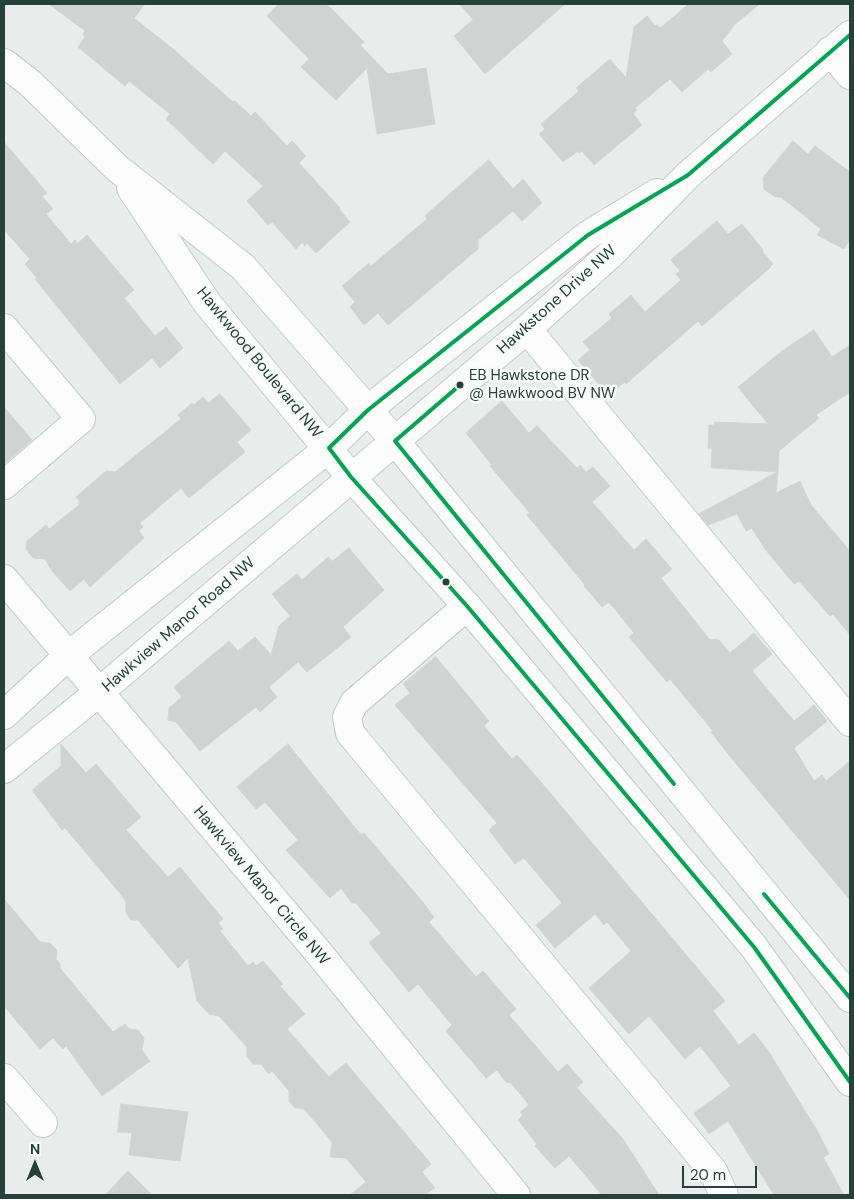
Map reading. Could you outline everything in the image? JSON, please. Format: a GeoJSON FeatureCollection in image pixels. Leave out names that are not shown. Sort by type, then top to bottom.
{"type":"FeatureCollection","features":[{"type":"Feature","properties":{"kind":"street","name":"Hawkstone Drive NW"},"geometry":{"type":"LineString","coordinates":[[352,477],[612,253],[688,174],[840,43],[850,75]]}},
{"type":"Feature","properties":{"kind":"street","name":"Hawkwood Boulevard NW"},"geometry":{"type":"LineString","coordinates":[[4,63],[30,83],[118,168],[243,267],[395,441],[850,998]]}},
{"type":"Feature","properties":{"kind":"street","name":"Hawkwood Boulevard NW"},"geometry":{"type":"LineString","coordinates":[[118,168],[207,303],[352,477],[467,606],[754,947],[850,1082]]}},
{"type":"Feature","properties":{"kind":"street","name":"Hawkstone Drive NW"},"geometry":{"type":"LineString","coordinates":[[329,448],[368,410],[588,235],[688,174]]}},
{"type":"Feature","properties":{"kind":"street"},"geometry":{"type":"LineString","coordinates":[[4,328],[81,419],[4,485]]}},
{"type":"Feature","properties":{"kind":"street"},"geometry":{"type":"LineString","coordinates":[[526,329],[850,722]]}},
{"type":"Feature","properties":{"kind":"street"},"geometry":{"type":"LineString","coordinates":[[4,715],[68,656],[329,448]]}},
{"type":"Feature","properties":{"kind":"street","name":"Hawkview Manor Road NW"},"geometry":{"type":"LineString","coordinates":[[4,769],[98,694],[352,477]]}},
{"type":"Feature","properties":{"kind":"street","name":"Hawkview Manor Circle NW"},"geometry":{"type":"LineString","coordinates":[[4,579],[98,694],[318,952],[503,1191]]}},
{"type":"Feature","properties":{"kind":"street"},"geometry":{"type":"LineString","coordinates":[[467,606],[354,702],[347,717],[350,733],[713,1170],[724,1195]]}},
{"type":"Feature","properties":{"kind":"street"},"geometry":{"type":"LineString","coordinates":[[754,947],[787,923]]}},
{"type":"Feature","properties":{"kind":"street"},"geometry":{"type":"LineString","coordinates":[[4,1078],[43,1123]]}},
{"type":"Feature","properties":{"kind":"building"},"geometry":{"type":"Polygon","coordinates":[[[49,4],[145,4],[134,18],[251,116],[255,112],[287,146],[292,141],[306,156],[299,163],[340,208],[350,222],[316,253],[307,243],[305,246],[302,242],[296,249],[272,222],[268,225],[247,201],[263,186],[225,151],[213,164],[166,119],[170,114],[129,81],[125,86],[78,47],[85,37],[83,34],[85,31],[49,4]]]}},
{"type":"Feature","properties":{"kind":"building"},"geometry":{"type":"Polygon","coordinates":[[[279,4],[324,4],[329,6],[364,42],[360,45],[388,74],[426,68],[435,124],[377,134],[367,68],[336,100],[301,67],[309,59],[267,16],[279,4]]]}},
{"type":"Feature","properties":{"kind":"building"},"geometry":{"type":"Polygon","coordinates":[[[460,4],[565,4],[485,74],[454,36],[473,20],[460,4]]]}},
{"type":"Feature","properties":{"kind":"building"},"geometry":{"type":"Polygon","coordinates":[[[689,4],[760,4],[735,24],[722,41],[732,54],[711,72],[708,69],[682,92],[670,79],[635,108],[637,110],[633,113],[642,125],[594,165],[582,151],[579,153],[578,151],[563,162],[539,134],[545,129],[541,124],[579,91],[576,88],[610,59],[626,78],[634,27],[647,16],[655,26],[657,25],[660,28],[689,4]]]}},
{"type":"Feature","properties":{"kind":"building"},"geometry":{"type":"Polygon","coordinates":[[[793,141],[808,154],[815,146],[850,172],[850,239],[844,249],[817,235],[821,229],[781,197],[775,197],[764,189],[763,178],[793,141]]]}},
{"type":"Feature","properties":{"kind":"building"},"geometry":{"type":"Polygon","coordinates":[[[4,142],[47,193],[42,196],[53,209],[46,214],[71,244],[75,240],[77,244],[87,235],[134,290],[124,298],[155,336],[166,327],[183,348],[160,368],[152,358],[120,384],[35,279],[37,278],[25,264],[30,259],[4,230],[4,142]]]}},
{"type":"Feature","properties":{"kind":"building"},"geometry":{"type":"Polygon","coordinates":[[[489,160],[513,189],[523,179],[542,203],[522,221],[513,211],[478,240],[478,249],[388,325],[378,313],[364,325],[350,307],[355,302],[342,286],[369,263],[371,266],[427,219],[425,216],[489,160]]]}},
{"type":"Feature","properties":{"kind":"building"},"geometry":{"type":"Polygon","coordinates":[[[717,221],[728,234],[742,224],[773,264],[702,326],[698,321],[626,384],[625,382],[608,395],[578,360],[590,350],[583,342],[612,318],[609,314],[631,295],[645,312],[681,280],[676,274],[680,271],[671,260],[717,221]]]}},
{"type":"Feature","properties":{"kind":"building"},"geometry":{"type":"Polygon","coordinates":[[[814,330],[832,357],[850,345],[850,392],[816,415],[819,418],[779,451],[778,472],[711,468],[712,448],[708,448],[709,425],[714,425],[715,422],[768,424],[738,387],[782,351],[814,330]]]}},
{"type":"Feature","properties":{"kind":"building"},"geometry":{"type":"Polygon","coordinates":[[[220,394],[251,430],[237,442],[245,452],[189,498],[181,488],[140,523],[143,527],[139,531],[144,538],[90,587],[84,579],[70,591],[52,571],[45,559],[33,558],[26,549],[27,541],[46,525],[49,529],[79,505],[78,503],[80,502],[76,497],[106,471],[115,472],[181,419],[178,415],[192,403],[194,405],[203,397],[208,403],[220,394]]]}},
{"type":"Feature","properties":{"kind":"building"},"geometry":{"type":"Polygon","coordinates":[[[502,401],[529,433],[537,426],[577,468],[580,465],[586,472],[593,467],[610,486],[592,502],[634,550],[646,539],[672,569],[661,578],[709,639],[719,640],[730,653],[754,633],[772,654],[752,671],[794,721],[814,705],[827,721],[794,748],[814,781],[822,775],[826,781],[850,761],[850,900],[728,754],[711,732],[713,731],[670,679],[667,682],[629,637],[634,633],[609,602],[602,607],[584,586],[527,515],[530,513],[490,466],[492,465],[466,433],[502,401]]]}},
{"type":"Feature","properties":{"kind":"building"},"geometry":{"type":"Polygon","coordinates":[[[4,407],[32,440],[4,464],[4,407]]]}},
{"type":"Feature","properties":{"kind":"building"},"geometry":{"type":"Polygon","coordinates":[[[778,472],[776,493],[800,481],[811,505],[850,551],[850,635],[833,614],[830,616],[799,581],[794,584],[765,549],[752,528],[746,531],[737,514],[708,525],[699,514],[778,472]]]}},
{"type":"Feature","properties":{"kind":"building"},"geometry":{"type":"Polygon","coordinates":[[[349,548],[384,590],[343,627],[351,637],[307,672],[298,662],[269,687],[277,697],[260,712],[256,707],[200,751],[176,722],[168,720],[169,708],[182,697],[174,687],[229,641],[238,651],[255,637],[271,655],[279,626],[290,616],[272,594],[297,574],[302,580],[328,557],[332,561],[349,548]]]}},
{"type":"Feature","properties":{"kind":"building"},"geometry":{"type":"Polygon","coordinates":[[[436,657],[489,721],[484,726],[512,759],[517,755],[541,782],[725,1001],[713,1011],[739,1045],[754,1033],[767,1049],[818,1132],[829,1154],[823,1157],[844,1195],[774,1195],[728,1121],[709,1134],[694,1113],[731,1086],[700,1046],[685,1059],[649,1016],[629,1034],[589,988],[631,951],[607,922],[604,925],[595,914],[555,948],[536,925],[562,903],[524,858],[515,864],[489,830],[497,823],[395,705],[410,693],[403,684],[436,657]]]}},
{"type":"Feature","properties":{"kind":"building"},"geometry":{"type":"Polygon","coordinates":[[[61,744],[86,773],[96,764],[141,817],[126,830],[168,877],[180,867],[223,919],[218,923],[223,929],[220,931],[248,966],[253,962],[256,966],[263,961],[283,984],[280,986],[305,1014],[287,1029],[329,1077],[346,1063],[431,1164],[422,1172],[435,1188],[424,1195],[350,1195],[366,1182],[346,1158],[330,1157],[332,1142],[304,1109],[295,1108],[289,1101],[289,1091],[272,1071],[269,1074],[261,1064],[253,1064],[247,1056],[247,1047],[219,1016],[209,1014],[197,1001],[188,958],[178,968],[138,920],[131,920],[126,913],[126,902],[119,892],[65,828],[62,830],[32,790],[61,766],[61,744]]]}},
{"type":"Feature","properties":{"kind":"building"},"geometry":{"type":"Polygon","coordinates":[[[288,744],[361,835],[364,833],[422,901],[434,917],[429,922],[476,977],[483,971],[516,1009],[509,1015],[558,1072],[567,1064],[583,1082],[577,1088],[623,1139],[659,1195],[602,1195],[569,1156],[555,1168],[535,1146],[537,1144],[518,1120],[523,1115],[520,1112],[529,1105],[511,1083],[506,1082],[497,1070],[486,1078],[446,1031],[452,1025],[418,984],[409,992],[369,943],[381,933],[356,903],[352,903],[341,888],[330,898],[286,850],[298,840],[265,802],[256,809],[237,787],[288,744]]]}},
{"type":"Feature","properties":{"kind":"building"},"geometry":{"type":"Polygon","coordinates":[[[4,899],[40,942],[50,943],[57,950],[56,959],[60,964],[60,968],[113,1032],[125,1024],[129,1029],[138,1030],[144,1038],[142,1050],[150,1061],[102,1096],[66,1046],[63,1049],[53,1038],[40,1049],[4,1006],[4,899]]]}},
{"type":"Feature","properties":{"kind":"building"},"geometry":{"type":"Polygon","coordinates":[[[121,1104],[188,1112],[180,1161],[129,1155],[132,1133],[118,1132],[121,1104]]]}},
{"type":"Feature","properties":{"kind":"building"},"geometry":{"type":"Polygon","coordinates":[[[128,1171],[152,1195],[106,1195],[128,1171]]]}},
{"type":"Feature","properties":{"kind":"transit line"},"geometry":{"type":"LineString","coordinates":[[850,35],[688,175],[588,235],[368,410],[329,448],[351,477],[467,606],[754,947],[850,1082]]}},
{"type":"Feature","properties":{"kind":"transit line"},"geometry":{"type":"LineString","coordinates":[[460,385],[395,441],[674,784]]}},
{"type":"Feature","properties":{"kind":"transit line"},"geometry":{"type":"LineString","coordinates":[[764,894],[850,998]]}},
{"type":"Feature","properties":{"kind":"place","name":"EB Hawkstone DR @ Hawkwood BV NW"},"geometry":{"type":"Point","coordinates":[460,385]}}]}
